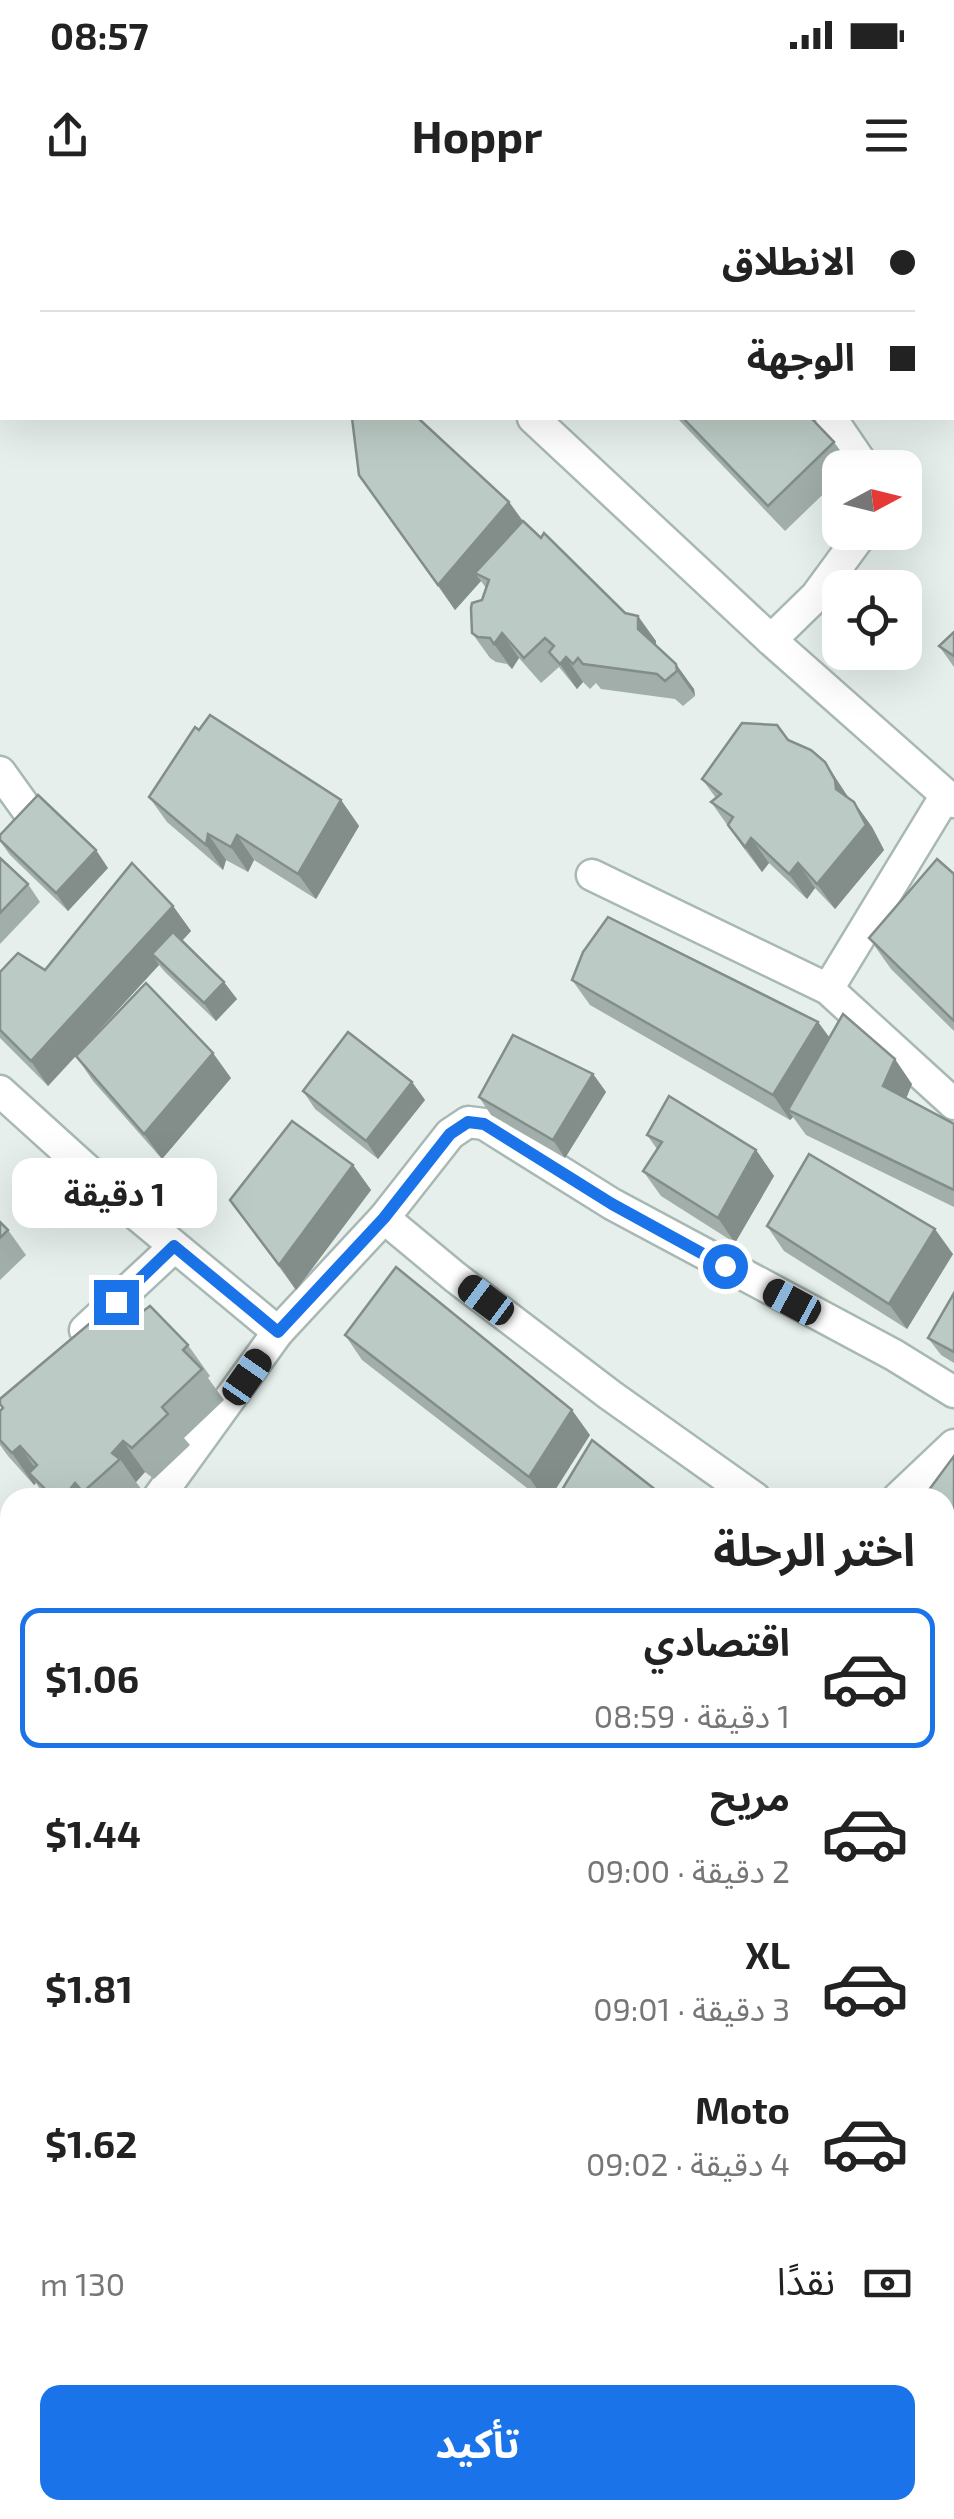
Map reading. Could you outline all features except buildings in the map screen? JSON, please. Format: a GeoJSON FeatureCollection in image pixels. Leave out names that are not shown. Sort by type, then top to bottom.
{"type":"FeatureCollection","features":[{"type":"Feature","properties":{"kind":"street"},"geometry":{"type":"LineString","coordinates":[[535,420],[772,640],[950,798],[828,989]]}},
{"type":"Feature","properties":{"kind":"street"},"geometry":{"type":"LineString","coordinates":[[832,420],[853,450]]}},
{"type":"Feature","properties":{"kind":"street"},"geometry":{"type":"LineString","coordinates":[[772,640],[816,596],[850,550]]}},
{"type":"Feature","properties":{"kind":"street"},"geometry":{"type":"LineString","coordinates":[[0,772],[28,810]]}},
{"type":"Feature","properties":{"kind":"street"},"geometry":{"type":"LineString","coordinates":[[592,874],[828,989],[954,1104]]}},
{"type":"Feature","properties":{"kind":"street"},"geometry":{"type":"LineString","coordinates":[[0,1091],[174,1246],[278,1332]]}},
{"type":"Feature","properties":{"kind":"street"},"geometry":{"type":"LineString","coordinates":[[165,1488],[278,1332],[384,1218],[450,1134],[468,1122],[484,1124],[644,1222],[894,1355],[954,1392]]}},
{"type":"Feature","properties":{"kind":"street"},"geometry":{"type":"LineString","coordinates":[[384,1218],[454,1277],[741,1488]]}},
{"type":"Feature","properties":{"kind":"street"},"geometry":{"type":"LineString","coordinates":[[58,1356],[174,1246]]}},
{"type":"Feature","properties":{"kind":"street"},"geometry":{"type":"LineString","coordinates":[[909,1488],[954,1445]]}},
{"type":"Feature","properties":{"kind":"route"},"geometry":{"type":"LineString","coordinates":[[116,1302],[174,1246],[278,1332],[384,1218],[450,1134],[468,1122],[484,1124],[612,1204],[725,1266]]}}]}
